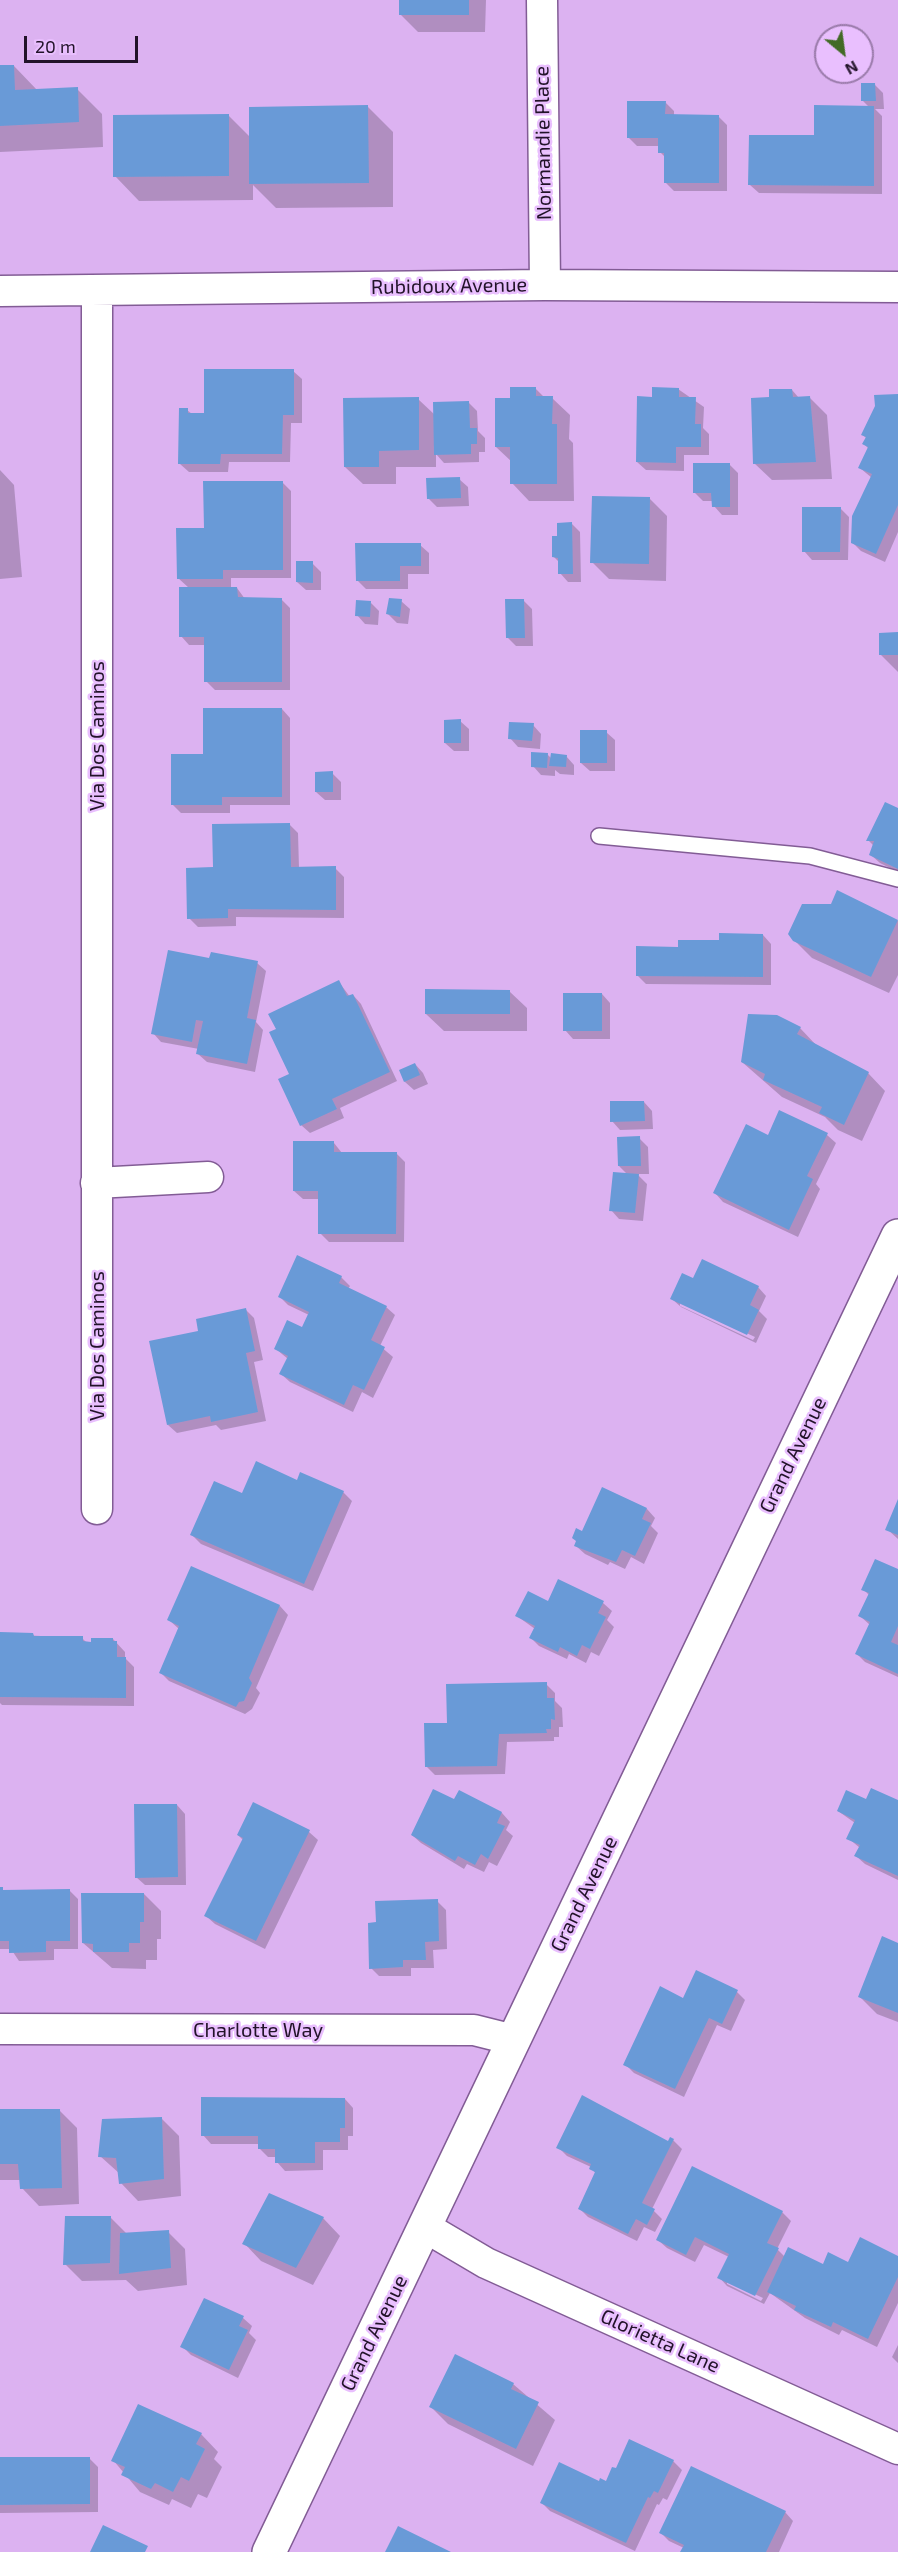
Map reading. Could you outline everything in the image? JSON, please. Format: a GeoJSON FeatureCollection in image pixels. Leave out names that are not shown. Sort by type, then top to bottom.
{"type":"FeatureCollection","features":[{"type":"Feature","properties":{"kind":"street","name":"Normandie Place"},"geometry":{"type":"LineString","coordinates":[[542,0],[544,285]]}},
{"type":"Feature","properties":{"kind":"street","name":"Rubidoux Avenue"},"geometry":{"type":"LineString","coordinates":[[0,291],[544,285],[898,287]]}},
{"type":"Feature","properties":{"kind":"street","name":"Via Dos Caminos"},"geometry":{"type":"LineString","coordinates":[[97,290],[97,1509]]}},
{"type":"Feature","properties":{"kind":"street"},"geometry":{"type":"LineString","coordinates":[[96,1183],[208,1177]]}},
{"type":"Feature","properties":{"kind":"street","name":"Grand Avenue"},"geometry":{"type":"LineString","coordinates":[[268,2552],[898,1236]]}},
{"type":"Feature","properties":{"kind":"street","name":"Charlotte Way"},"geometry":{"type":"LineString","coordinates":[[0,2029],[474,2030],[514,2040]]}},
{"type":"Feature","properties":{"kind":"street","name":"Glorietta Lane"},"geometry":{"type":"LineString","coordinates":[[425,2227],[486,2262],[898,2449]]}},
{"type":"Feature","properties":{"kind":"lane"},"geometry":{"type":"LineString","coordinates":[[600,836],[810,856],[898,879]]}},
{"type":"Feature","properties":{"kind":"building"},"geometry":{"type":"Polygon","coordinates":[[[399,0],[469,0],[469,15],[399,15],[399,0]]]}},
{"type":"Feature","properties":{"kind":"building"},"geometry":{"type":"Polygon","coordinates":[[[0,65],[14,65],[15,90],[78,87],[79,122],[0,126],[0,65]]]}},
{"type":"Feature","properties":{"kind":"building"},"geometry":{"type":"Polygon","coordinates":[[[875,83],[876,101],[861,101],[861,84],[875,83]]]}},
{"type":"Feature","properties":{"kind":"building"},"geometry":{"type":"Polygon","coordinates":[[[627,101],[666,101],[665,114],[719,115],[719,183],[664,183],[664,153],[658,153],[658,138],[627,138],[627,101]]]}},
{"type":"Feature","properties":{"kind":"building"},"geometry":{"type":"Polygon","coordinates":[[[368,105],[369,183],[249,184],[249,107],[368,105]]]}},
{"type":"Feature","properties":{"kind":"building"},"geometry":{"type":"Polygon","coordinates":[[[814,105],[874,106],[874,186],[748,185],[749,135],[814,135],[814,105]]]}},
{"type":"Feature","properties":{"kind":"building"},"geometry":{"type":"Polygon","coordinates":[[[229,114],[229,176],[113,177],[113,115],[229,114]]]}},
{"type":"Feature","properties":{"kind":"building"},"geometry":{"type":"Polygon","coordinates":[[[204,369],[294,369],[294,415],[283,415],[282,454],[221,454],[220,464],[178,464],[179,408],[188,408],[188,413],[204,413],[204,369]]]}},
{"type":"Feature","properties":{"kind":"building"},"geometry":{"type":"Polygon","coordinates":[[[510,387],[536,387],[536,396],[553,396],[552,424],[557,424],[557,484],[510,484],[510,447],[495,447],[495,398],[510,398],[510,387]]]}},
{"type":"Feature","properties":{"kind":"building"},"geometry":{"type":"Polygon","coordinates":[[[652,387],[679,388],[679,397],[696,397],[695,424],[701,424],[701,447],[676,447],[676,463],[636,462],[637,396],[652,397],[652,387]]]}},
{"type":"Feature","properties":{"kind":"building"},"geometry":{"type":"Polygon","coordinates":[[[769,389],[792,389],[793,397],[810,396],[816,462],[753,464],[751,398],[769,397],[769,389]]]}},
{"type":"Feature","properties":{"kind":"building"},"geometry":{"type":"Polygon","coordinates":[[[898,394],[898,505],[876,554],[851,543],[852,516],[872,474],[858,468],[868,447],[862,444],[866,437],[861,435],[875,406],[874,395],[898,394]]]}},
{"type":"Feature","properties":{"kind":"building"},"geometry":{"type":"Polygon","coordinates":[[[419,397],[419,450],[379,451],[379,467],[344,467],[343,398],[419,397]]]}},
{"type":"Feature","properties":{"kind":"building"},"geometry":{"type":"Polygon","coordinates":[[[469,401],[470,428],[477,428],[477,444],[471,444],[471,454],[434,455],[433,402],[469,401]]]}},
{"type":"Feature","properties":{"kind":"building"},"geometry":{"type":"Polygon","coordinates":[[[693,463],[730,463],[730,507],[712,507],[711,493],[693,493],[693,463]]]}},
{"type":"Feature","properties":{"kind":"building"},"geometry":{"type":"Polygon","coordinates":[[[460,477],[461,498],[427,499],[426,478],[460,477]]]}},
{"type":"Feature","properties":{"kind":"building"},"geometry":{"type":"Polygon","coordinates":[[[203,481],[283,481],[283,570],[223,570],[223,579],[177,579],[176,528],[204,528],[203,481]]]}},
{"type":"Feature","properties":{"kind":"building"},"geometry":{"type":"Polygon","coordinates":[[[592,496],[650,497],[649,564],[590,563],[592,496]]]}},
{"type":"Feature","properties":{"kind":"building"},"geometry":{"type":"Polygon","coordinates":[[[802,507],[841,507],[840,552],[802,552],[802,507]]]}},
{"type":"Feature","properties":{"kind":"building"},"geometry":{"type":"Polygon","coordinates":[[[572,522],[573,574],[558,574],[558,558],[552,557],[552,536],[557,536],[557,523],[572,522]]]}},
{"type":"Feature","properties":{"kind":"building"},"geometry":{"type":"Polygon","coordinates":[[[355,543],[421,543],[421,566],[400,566],[400,581],[356,581],[355,543]]]}},
{"type":"Feature","properties":{"kind":"building"},"geometry":{"type":"Polygon","coordinates":[[[296,561],[313,561],[313,583],[296,582],[296,561]]]}},
{"type":"Feature","properties":{"kind":"building"},"geometry":{"type":"Polygon","coordinates":[[[179,587],[237,587],[238,597],[282,598],[282,682],[204,682],[204,637],[179,637],[179,587]]]}},
{"type":"Feature","properties":{"kind":"building"},"geometry":{"type":"Polygon","coordinates":[[[389,598],[402,599],[400,617],[386,614],[389,598]]]}},
{"type":"Feature","properties":{"kind":"building"},"geometry":{"type":"Polygon","coordinates":[[[505,599],[524,599],[525,638],[506,638],[505,599]]]}},
{"type":"Feature","properties":{"kind":"building"},"geometry":{"type":"Polygon","coordinates":[[[356,600],[371,601],[370,617],[355,616],[356,600]]]}},
{"type":"Feature","properties":{"kind":"building"},"geometry":{"type":"Polygon","coordinates":[[[898,632],[898,655],[879,655],[879,633],[898,632]]]}},
{"type":"Feature","properties":{"kind":"building"},"geometry":{"type":"Polygon","coordinates":[[[203,708],[282,708],[282,797],[222,797],[222,805],[171,805],[171,754],[203,754],[203,708]]]}},
{"type":"Feature","properties":{"kind":"building"},"geometry":{"type":"Polygon","coordinates":[[[461,719],[461,743],[444,743],[444,720],[461,719]]]}},
{"type":"Feature","properties":{"kind":"building"},"geometry":{"type":"Polygon","coordinates":[[[509,722],[534,723],[532,741],[508,739],[509,722]]]}},
{"type":"Feature","properties":{"kind":"building"},"geometry":{"type":"Polygon","coordinates":[[[580,730],[607,730],[607,763],[580,763],[580,730]]]}},
{"type":"Feature","properties":{"kind":"building"},"geometry":{"type":"Polygon","coordinates":[[[531,752],[548,753],[547,768],[531,767],[531,752]]]}},
{"type":"Feature","properties":{"kind":"building"},"geometry":{"type":"Polygon","coordinates":[[[551,753],[567,755],[566,767],[549,766],[551,753]]]}},
{"type":"Feature","properties":{"kind":"building"},"geometry":{"type":"Polygon","coordinates":[[[333,771],[333,792],[315,792],[315,772],[333,771]]]}},
{"type":"Feature","properties":{"kind":"building"},"geometry":{"type":"Polygon","coordinates":[[[885,802],[898,808],[898,869],[869,855],[874,841],[866,841],[885,802]]]}},
{"type":"Feature","properties":{"kind":"building"},"geometry":{"type":"Polygon","coordinates":[[[290,823],[291,867],[336,866],[336,910],[228,909],[228,918],[187,919],[186,868],[213,867],[212,824],[290,823]]]}},
{"type":"Feature","properties":{"kind":"building"},"geometry":{"type":"Polygon","coordinates":[[[837,890],[898,920],[871,977],[793,941],[788,934],[802,904],[831,904],[837,890]]]}},
{"type":"Feature","properties":{"kind":"building"},"geometry":{"type":"Polygon","coordinates":[[[719,933],[763,934],[763,977],[636,976],[636,946],[678,947],[678,940],[719,940],[719,933]]]}},
{"type":"Feature","properties":{"kind":"building"},"geometry":{"type":"Polygon","coordinates":[[[168,950],[209,958],[211,952],[258,961],[247,1018],[256,1020],[247,1064],[196,1054],[203,1021],[196,1020],[192,1042],[151,1034],[168,950]]]}},
{"type":"Feature","properties":{"kind":"building"},"geometry":{"type":"Polygon","coordinates":[[[339,980],[347,996],[353,994],[390,1072],[332,1099],[337,1109],[300,1126],[278,1079],[289,1074],[269,1032],[276,1029],[268,1014],[339,980]]]}},
{"type":"Feature","properties":{"kind":"building"},"geometry":{"type":"Polygon","coordinates":[[[425,989],[510,990],[510,1014],[425,1014],[425,989]]]}},
{"type":"Feature","properties":{"kind":"building"},"geometry":{"type":"Polygon","coordinates":[[[563,993],[602,993],[602,1031],[563,1031],[563,993]]]}},
{"type":"Feature","properties":{"kind":"building"},"geometry":{"type":"Polygon","coordinates":[[[748,1014],[777,1015],[801,1027],[797,1034],[869,1072],[844,1125],[819,1113],[822,1107],[763,1080],[765,1074],[741,1062],[748,1014]]]}},
{"type":"Feature","properties":{"kind":"building"},"geometry":{"type":"Polygon","coordinates":[[[415,1063],[420,1075],[404,1082],[399,1070],[415,1063]]]}},
{"type":"Feature","properties":{"kind":"building"},"geometry":{"type":"Polygon","coordinates":[[[610,1101],[644,1101],[645,1121],[610,1122],[610,1101]]]}},
{"type":"Feature","properties":{"kind":"building"},"geometry":{"type":"Polygon","coordinates":[[[779,1110],[828,1133],[807,1176],[813,1179],[789,1230],[713,1193],[746,1124],[768,1135],[779,1110]]]}},
{"type":"Feature","properties":{"kind":"building"},"geometry":{"type":"Polygon","coordinates":[[[640,1136],[641,1166],[618,1166],[617,1137],[640,1136]]]}},
{"type":"Feature","properties":{"kind":"building"},"geometry":{"type":"Polygon","coordinates":[[[293,1141],[334,1141],[334,1152],[397,1152],[396,1234],[318,1234],[318,1191],[293,1191],[293,1141]]]}},
{"type":"Feature","properties":{"kind":"building"},"geometry":{"type":"Polygon","coordinates":[[[613,1172],[639,1174],[635,1213],[609,1211],[613,1172]]]}},
{"type":"Feature","properties":{"kind":"building"},"geometry":{"type":"Polygon","coordinates":[[[297,1255],[342,1276],[339,1283],[387,1306],[371,1340],[385,1347],[364,1390],[353,1385],[344,1405],[279,1374],[288,1356],[274,1349],[287,1320],[302,1327],[309,1312],[278,1297],[297,1255]]]}},
{"type":"Feature","properties":{"kind":"building"},"geometry":{"type":"Polygon","coordinates":[[[702,1259],[759,1286],[750,1305],[759,1310],[747,1335],[670,1299],[682,1273],[693,1278],[702,1259]]]}},
{"type":"Feature","properties":{"kind":"building"},"geometry":{"type":"Polygon","coordinates":[[[246,1308],[255,1351],[246,1353],[258,1412],[211,1422],[210,1416],[167,1425],[149,1341],[198,1331],[196,1319],[246,1308]]]}},
{"type":"Feature","properties":{"kind":"building"},"geometry":{"type":"Polygon","coordinates":[[[256,1461],[297,1480],[300,1472],[344,1491],[304,1584],[190,1535],[214,1481],[242,1493],[256,1461]]]}},
{"type":"Feature","properties":{"kind":"building"},"geometry":{"type":"Polygon","coordinates":[[[602,1487],[647,1508],[642,1519],[651,1523],[635,1556],[622,1550],[616,1562],[574,1546],[576,1541],[572,1538],[576,1528],[582,1531],[602,1487]]]}},
{"type":"Feature","properties":{"kind":"building"},"geometry":{"type":"Polygon","coordinates":[[[898,1499],[898,1535],[885,1530],[898,1499]]]}},
{"type":"Feature","properties":{"kind":"building"},"geometry":{"type":"Polygon","coordinates":[[[875,1559],[898,1569],[898,1626],[891,1642],[898,1645],[898,1674],[855,1654],[870,1622],[858,1616],[869,1593],[861,1590],[875,1559]]]}},
{"type":"Feature","properties":{"kind":"building"},"geometry":{"type":"Polygon","coordinates":[[[191,1566],[280,1605],[249,1678],[252,1683],[244,1701],[239,1702],[236,1707],[159,1673],[179,1626],[167,1620],[191,1566]]]}},
{"type":"Feature","properties":{"kind":"building"},"geometry":{"type":"Polygon","coordinates":[[[558,1579],[604,1601],[598,1613],[606,1617],[590,1649],[582,1645],[577,1656],[560,1647],[558,1652],[529,1638],[535,1626],[515,1616],[528,1591],[548,1601],[558,1579]]]}},
{"type":"Feature","properties":{"kind":"building"},"geometry":{"type":"Polygon","coordinates":[[[0,1632],[33,1633],[34,1636],[83,1636],[83,1641],[91,1642],[91,1638],[113,1638],[113,1641],[117,1641],[117,1657],[126,1657],[126,1698],[0,1697],[0,1632]]]}},
{"type":"Feature","properties":{"kind":"building"},"geometry":{"type":"Polygon","coordinates":[[[547,1682],[547,1698],[554,1698],[555,1720],[551,1719],[551,1729],[546,1729],[547,1733],[499,1734],[497,1766],[425,1767],[424,1723],[447,1723],[446,1684],[547,1682]]]}},
{"type":"Feature","properties":{"kind":"building"},"geometry":{"type":"Polygon","coordinates":[[[871,1788],[898,1800],[898,1876],[854,1856],[860,1845],[846,1839],[855,1820],[837,1811],[846,1790],[866,1799],[871,1788]]]}},
{"type":"Feature","properties":{"kind":"building"},"geometry":{"type":"Polygon","coordinates":[[[433,1789],[454,1799],[459,1790],[502,1812],[497,1823],[505,1826],[488,1859],[481,1854],[475,1865],[458,1856],[455,1861],[411,1835],[433,1789]]]}},
{"type":"Feature","properties":{"kind":"building"},"geometry":{"type":"Polygon","coordinates":[[[253,1802],[310,1830],[256,1941],[204,1916],[243,1838],[237,1835],[253,1802]]]}},
{"type":"Feature","properties":{"kind":"building"},"geometry":{"type":"Polygon","coordinates":[[[134,1804],[177,1804],[178,1877],[135,1878],[134,1804]]]}},
{"type":"Feature","properties":{"kind":"building"},"geometry":{"type":"Polygon","coordinates":[[[0,1887],[3,1887],[3,1890],[70,1889],[70,1941],[46,1941],[46,1952],[9,1953],[9,1941],[0,1941],[0,1887]]]}},
{"type":"Feature","properties":{"kind":"building"},"geometry":{"type":"Polygon","coordinates":[[[81,1893],[144,1893],[144,1922],[140,1922],[140,1943],[129,1943],[129,1952],[93,1952],[93,1944],[82,1943],[81,1893]]]}},
{"type":"Feature","properties":{"kind":"building"},"geometry":{"type":"Polygon","coordinates":[[[438,1899],[439,1941],[425,1942],[426,1960],[403,1960],[403,1967],[369,1969],[368,1923],[376,1922],[375,1901],[438,1899]]]}},
{"type":"Feature","properties":{"kind":"building"},"geometry":{"type":"Polygon","coordinates":[[[882,1936],[898,1943],[898,2013],[858,1997],[882,1936]]]}},
{"type":"Feature","properties":{"kind":"building"},"geometry":{"type":"Polygon","coordinates":[[[696,1970],[738,1990],[722,2024],[709,2018],[675,2089],[623,2065],[660,1986],[683,1998],[696,1970]]]}},
{"type":"Feature","properties":{"kind":"building"},"geometry":{"type":"Polygon","coordinates":[[[582,2095],[668,2141],[670,2137],[674,2139],[642,2203],[655,2209],[647,2225],[636,2219],[628,2234],[578,2209],[595,2172],[589,2169],[591,2164],[556,2148],[582,2095]]]}},
{"type":"Feature","properties":{"kind":"building"},"geometry":{"type":"Polygon","coordinates":[[[201,2097],[345,2098],[345,2128],[340,2128],[340,2142],[315,2142],[315,2163],[275,2163],[275,2149],[258,2149],[258,2136],[201,2136],[201,2097]]]}},
{"type":"Feature","properties":{"kind":"building"},"geometry":{"type":"Polygon","coordinates":[[[0,2109],[60,2109],[62,2188],[20,2189],[18,2164],[0,2164],[0,2109]]]}},
{"type":"Feature","properties":{"kind":"building"},"geometry":{"type":"Polygon","coordinates":[[[162,2117],[164,2179],[119,2184],[116,2158],[98,2157],[102,2119],[162,2117]]]}},
{"type":"Feature","properties":{"kind":"building"},"geometry":{"type":"Polygon","coordinates":[[[692,2166],[783,2211],[767,2243],[779,2248],[755,2296],[717,2278],[729,2254],[695,2237],[686,2255],[656,2240],[692,2166]]]}},
{"type":"Feature","properties":{"kind":"building"},"geometry":{"type":"Polygon","coordinates":[[[269,2193],[324,2217],[296,2268],[242,2244],[269,2193]]]}},
{"type":"Feature","properties":{"kind":"building"},"geometry":{"type":"Polygon","coordinates":[[[65,2216],[111,2216],[110,2263],[63,2265],[65,2216]]]}},
{"type":"Feature","properties":{"kind":"building"},"geometry":{"type":"Polygon","coordinates":[[[169,2230],[171,2268],[119,2274],[120,2233],[169,2230]]]}},
{"type":"Feature","properties":{"kind":"building"},"geometry":{"type":"Polygon","coordinates":[[[860,2237],[898,2256],[898,2277],[868,2339],[833,2322],[831,2327],[794,2310],[796,2306],[767,2292],[788,2247],[823,2264],[828,2252],[848,2262],[860,2237]]]}},
{"type":"Feature","properties":{"kind":"building"},"geometry":{"type":"Polygon","coordinates":[[[204,2298],[244,2316],[239,2326],[248,2330],[229,2370],[180,2347],[204,2298]]]}},
{"type":"Feature","properties":{"kind":"building"},"geometry":{"type":"Polygon","coordinates":[[[455,2354],[514,2383],[511,2389],[539,2402],[516,2449],[429,2407],[455,2354]]]}},
{"type":"Feature","properties":{"kind":"building"},"geometry":{"type":"Polygon","coordinates":[[[138,2404],[202,2433],[196,2444],[205,2449],[189,2481],[181,2477],[173,2492],[155,2483],[151,2489],[121,2475],[125,2467],[111,2461],[138,2404]]]}},
{"type":"Feature","properties":{"kind":"building"},"geometry":{"type":"Polygon","coordinates":[[[629,2439],[674,2460],[658,2493],[654,2491],[650,2498],[648,2497],[626,2543],[540,2503],[559,2462],[599,2481],[600,2478],[606,2481],[612,2467],[616,2468],[629,2439]]]}},
{"type":"Feature","properties":{"kind":"building"},"geometry":{"type":"Polygon","coordinates":[[[0,2457],[90,2457],[90,2504],[0,2505],[0,2457]]]}},
{"type":"Feature","properties":{"kind":"building"},"geometry":{"type":"Polygon","coordinates":[[[691,2466],[786,2511],[766,2552],[680,2552],[684,2545],[659,2533],[691,2466]]]}},
{"type":"Feature","properties":{"kind":"building"},"geometry":{"type":"Polygon","coordinates":[[[103,2525],[148,2546],[145,2552],[90,2552],[103,2525]]]}},
{"type":"Feature","properties":{"kind":"building"},"geometry":{"type":"Polygon","coordinates":[[[398,2526],[451,2552],[385,2552],[398,2526]]]}}]}
